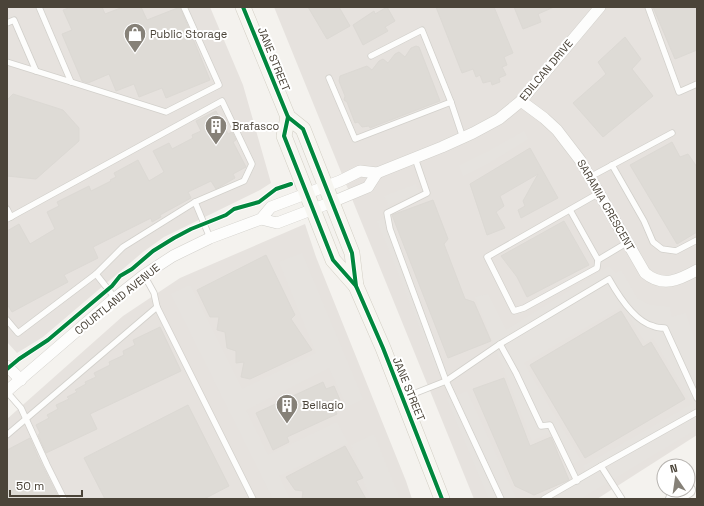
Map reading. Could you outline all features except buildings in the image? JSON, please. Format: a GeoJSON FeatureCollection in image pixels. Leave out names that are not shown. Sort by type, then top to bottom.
{"type":"FeatureCollection","features":[{"type":"Feature","properties":{"kind":"main road","name":"JANE STREET"},"geometry":{"type":"LineString","coordinates":[[243,7],[288,117],[304,129],[352,253],[356,286],[403,398],[442,499]]}},
{"type":"Feature","properties":{"kind":"main road","name":"JANE STREET"},"geometry":{"type":"LineString","coordinates":[[288,117],[284,136],[333,260],[356,286]]}},
{"type":"Feature","properties":{"kind":"street","name":"EDILCAN DRIVE"},"geometry":{"type":"LineString","coordinates":[[326,186],[360,171],[377,173],[462,138],[499,119],[522,101],[600,7]]}},
{"type":"Feature","properties":{"kind":"street","name":"SARAMIA CRESCENT"},"geometry":{"type":"LineString","coordinates":[[522,101],[557,130],[580,160],[645,273],[652,279],[661,282],[671,281],[697,270]]}},
{"type":"Feature","properties":{"kind":"street"},"geometry":{"type":"LineString","coordinates":[[314,210],[368,187],[377,173]]}},
{"type":"Feature","properties":{"kind":"street","name":"COURTLAND AVENUE"},"geometry":{"type":"LineString","coordinates":[[7,391],[115,298],[144,275],[173,256],[210,238],[261,219],[270,207],[326,186]]}},
{"type":"Feature","properties":{"kind":"street","name":"COURTLAND AVENUE"},"geometry":{"type":"LineString","coordinates":[[261,219],[277,223],[314,210]]}},
{"type":"Feature","properties":{"kind":"street"},"geometry":{"type":"LineString","coordinates":[[7,366],[20,380]]}},
{"type":"Feature","properties":{"kind":"lane"},"geometry":{"type":"LineString","coordinates":[[39,7],[71,82]]}},
{"type":"Feature","properties":{"kind":"lane"},"geometry":{"type":"LineString","coordinates":[[7,62],[166,112],[219,85],[184,7]]}},
{"type":"Feature","properties":{"kind":"lane"},"geometry":{"type":"LineString","coordinates":[[648,7],[679,92],[697,84]]}},
{"type":"Feature","properties":{"kind":"lane"},"geometry":{"type":"LineString","coordinates":[[7,23],[14,20],[36,71]]}},
{"type":"Feature","properties":{"kind":"lane"},"geometry":{"type":"LineString","coordinates":[[371,56],[422,30],[451,102],[462,138]]}},
{"type":"Feature","properties":{"kind":"lane"},"geometry":{"type":"LineString","coordinates":[[329,78],[355,139],[451,102]]}},
{"type":"Feature","properties":{"kind":"lane"},"geometry":{"type":"LineString","coordinates":[[7,209],[9,218],[222,101],[252,164],[244,181],[195,202],[123,247],[96,274],[18,333],[7,320]]}},
{"type":"Feature","properties":{"kind":"lane"},"geometry":{"type":"LineString","coordinates":[[590,177],[672,133]]}},
{"type":"Feature","properties":{"kind":"lane"},"geometry":{"type":"LineString","coordinates":[[415,158],[427,193],[387,213],[390,229],[446,381],[501,499]]}},
{"type":"Feature","properties":{"kind":"lane"},"geometry":{"type":"LineString","coordinates":[[612,165],[644,221],[654,242],[662,249],[676,251],[697,240]]}},
{"type":"Feature","properties":{"kind":"lane"},"geometry":{"type":"LineString","coordinates":[[570,210],[598,260],[597,268],[524,308],[514,311],[487,257],[599,193]]}},
{"type":"Feature","properties":{"kind":"lane"},"geometry":{"type":"LineString","coordinates":[[195,202],[210,238]]}},
{"type":"Feature","properties":{"kind":"lane"},"geometry":{"type":"LineString","coordinates":[[598,260],[628,242]]}},
{"type":"Feature","properties":{"kind":"lane"},"geometry":{"type":"LineString","coordinates":[[96,274],[115,298]]}},
{"type":"Feature","properties":{"kind":"lane"},"geometry":{"type":"LineString","coordinates":[[144,275],[154,294],[157,307],[253,499]]}},
{"type":"Feature","properties":{"kind":"lane"},"geometry":{"type":"LineString","coordinates":[[403,398],[446,381],[500,344],[609,279],[617,294],[637,316],[652,326],[665,328],[697,398]]}},
{"type":"Feature","properties":{"kind":"lane"},"geometry":{"type":"LineString","coordinates":[[7,435],[157,307]]}},
{"type":"Feature","properties":{"kind":"lane"},"geometry":{"type":"LineString","coordinates":[[500,344],[516,373],[541,426],[550,426],[576,481]]}},
{"type":"Feature","properties":{"kind":"lane"},"geometry":{"type":"LineString","coordinates":[[7,391],[21,408],[64,499]]}},
{"type":"Feature","properties":{"kind":"lane"},"geometry":{"type":"LineString","coordinates":[[544,499],[697,412]]}},
{"type":"Feature","properties":{"kind":"lane"},"geometry":{"type":"LineString","coordinates":[[601,466],[622,499]]}},
{"type":"Feature","properties":{"kind":"shaded area"},"geometry":{"type":"Polygon","coordinates":[[[7,7],[210,7],[243,85],[271,183],[260,190],[164,237],[143,252],[43,337],[17,353],[7,342],[7,7]]]}},
{"type":"Feature","properties":{"kind":"shaded area"},"geometry":{"type":"Polygon","coordinates":[[[274,7],[697,7],[697,435],[661,458],[656,458],[656,461],[597,499],[474,499],[274,7]]]}},
{"type":"Feature","properties":{"kind":"shaded area"},"geometry":{"type":"Polygon","coordinates":[[[524,131],[528,139],[493,161],[463,176],[459,166],[524,131]]]}},
{"type":"Feature","properties":{"kind":"shaded area"},"geometry":{"type":"Polygon","coordinates":[[[416,184],[420,193],[388,205],[384,196],[416,184]]]}},
{"type":"Feature","properties":{"kind":"shaded area"},"geometry":{"type":"Polygon","coordinates":[[[385,218],[444,366],[436,369],[377,221],[385,218]]]}},
{"type":"Feature","properties":{"kind":"shaded area"},"geometry":{"type":"Polygon","coordinates":[[[305,224],[316,257],[412,499],[7,499],[7,419],[123,316],[180,278],[305,224]]]}},
{"type":"Feature","properties":{"kind":"shaded area"},"geometry":{"type":"Polygon","coordinates":[[[302,253],[363,399],[347,407],[329,368],[246,410],[268,455],[337,422],[348,443],[279,476],[290,499],[273,499],[171,294],[190,285],[242,389],[316,353],[279,262],[302,253]]]}},
{"type":"Feature","properties":{"kind":"shaded area"},"geometry":{"type":"Polygon","coordinates":[[[609,266],[616,273],[621,270],[637,298],[650,305],[670,307],[672,317],[686,313],[697,346],[697,429],[580,499],[539,499],[588,473],[583,466],[692,404],[653,338],[645,342],[623,306],[524,363],[581,460],[568,466],[552,432],[532,441],[475,297],[488,294],[506,330],[609,266]]]}},
{"type":"Feature","properties":{"kind":"shaded area"},"geometry":{"type":"Polygon","coordinates":[[[467,391],[516,498],[489,499],[447,399],[467,391]]]}},
{"type":"Feature","properties":{"kind":"shaded area"},"geometry":{"type":"Polygon","coordinates":[[[374,434],[400,499],[370,499],[351,445],[374,434]]]}},
{"type":"Feature","properties":{"kind":"cycle path"},"geometry":{"type":"LineString","coordinates":[[243,7],[288,117],[303,129],[352,253],[356,286],[383,348],[442,499]]}},
{"type":"Feature","properties":{"kind":"cycle path"},"geometry":{"type":"LineString","coordinates":[[288,117],[284,136],[333,260],[356,286]]}},
{"type":"Feature","properties":{"kind":"cycle path"},"geometry":{"type":"LineString","coordinates":[[7,369],[19,359],[48,340],[112,286],[120,276],[132,269],[153,251],[191,229],[226,215],[234,209],[259,202],[276,189],[291,184]]}},
{"type":"Feature","properties":{"kind":"place","name":"Public Storage"},"geometry":{"type":"Point","coordinates":[135,54]}},
{"type":"Feature","properties":{"kind":"place","name":"Brafasco"},"geometry":{"type":"Point","coordinates":[216,146]}},
{"type":"Feature","properties":{"kind":"place","name":"Bellagio"},"geometry":{"type":"Point","coordinates":[287,424]}}]}
